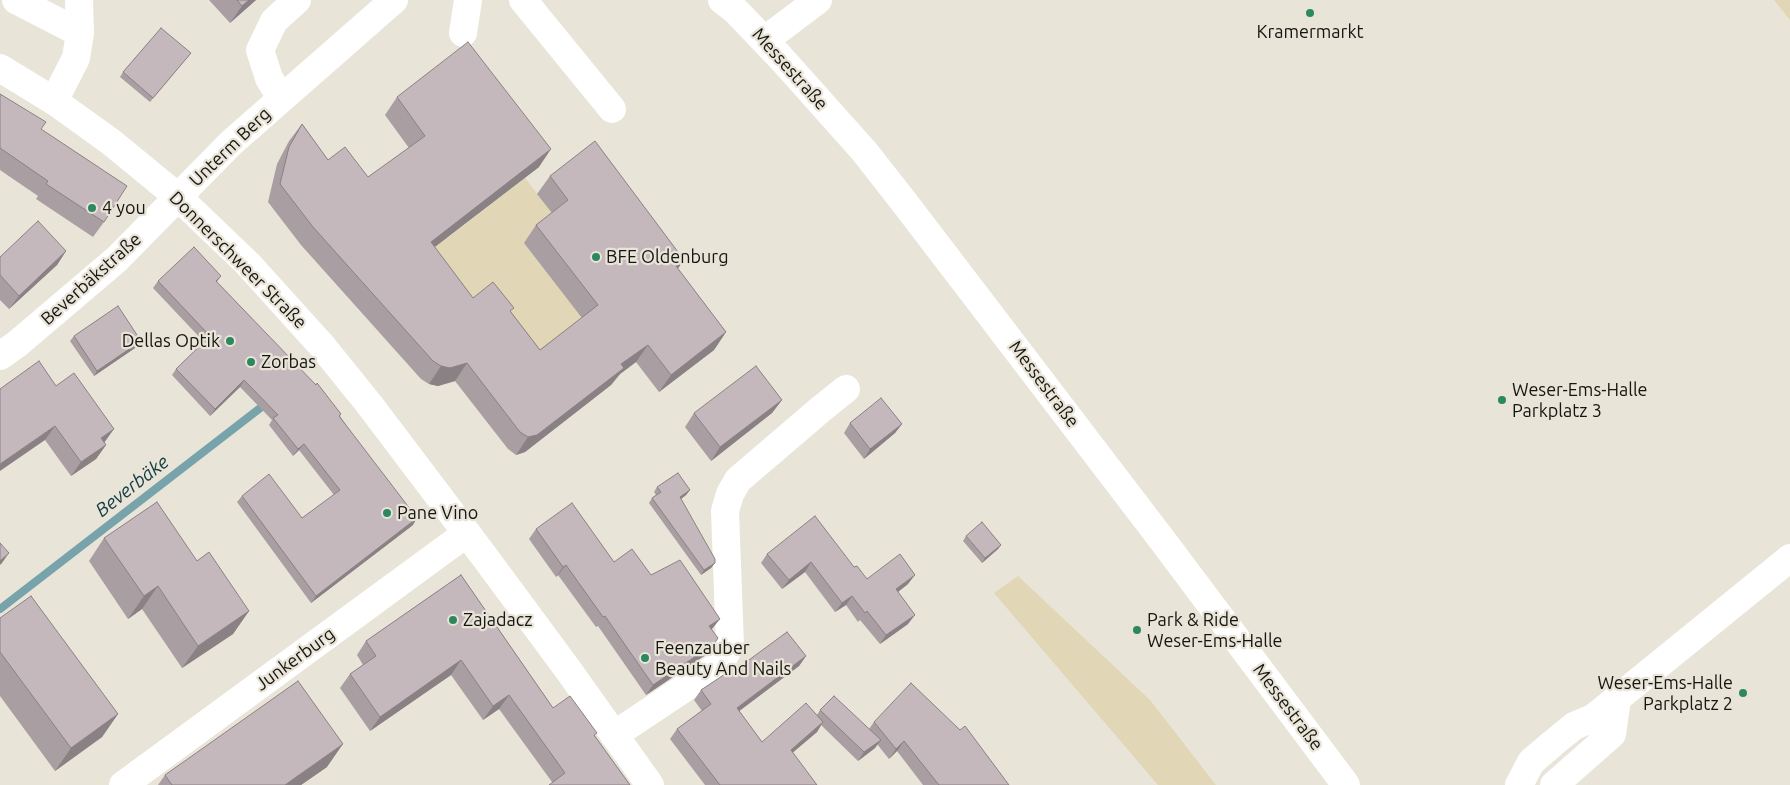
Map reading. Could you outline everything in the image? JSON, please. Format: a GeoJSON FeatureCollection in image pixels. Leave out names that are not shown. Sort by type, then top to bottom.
{"type":"FeatureCollection","features":[{"type":"Feature","properties":{"kind":"street"},"geometry":{"type":"LineString","coordinates":[[16,0],[80,33]]}},
{"type":"Feature","properties":{"kind":"street"},"geometry":{"type":"LineString","coordinates":[[54,101],[76,58],[80,33],[79,0]]}},
{"type":"Feature","properties":{"kind":"street","name":"Unterm Berg"},"geometry":{"type":"LineString","coordinates":[[281,98],[269,78],[260,50],[274,21],[297,0]]}},
{"type":"Feature","properties":{"kind":"street","name":"Unterm Berg"},"geometry":{"type":"LineString","coordinates":[[178,197],[231,143],[394,0]]}},
{"type":"Feature","properties":{"kind":"street"},"geometry":{"type":"LineString","coordinates":[[463,33],[468,0]]}},
{"type":"Feature","properties":{"kind":"street"},"geometry":{"type":"LineString","coordinates":[[523,0],[612,109]]}},
{"type":"Feature","properties":{"kind":"street","name":"Messestraße"},"geometry":{"type":"LineString","coordinates":[[722,0],[765,40],[864,151],[944,252],[1346,785]]}},
{"type":"Feature","properties":{"kind":"street"},"geometry":{"type":"LineString","coordinates":[[765,40],[818,0]]}},
{"type":"Feature","properties":{"kind":"street","name":"Donnerschweer Straße"},"geometry":{"type":"LineString","coordinates":[[0,68],[54,101],[111,142],[178,197],[248,264],[323,347],[369,404],[569,671],[650,785]]}},
{"type":"Feature","properties":{"kind":"street","name":"Beverbäkstraße"},"geometry":{"type":"LineString","coordinates":[[0,356],[17,344],[117,259],[178,197]]}},
{"type":"Feature","properties":{"kind":"street"},"geometry":{"type":"LineString","coordinates":[[614,735],[719,665],[730,646],[725,511],[730,494],[738,480],[820,408],[846,389]]}},
{"type":"Feature","properties":{"kind":"street","name":"Junkerburg"},"geometry":{"type":"LineString","coordinates":[[123,785],[467,533]]}},
{"type":"Feature","properties":{"kind":"street"},"geometry":{"type":"LineString","coordinates":[[1519,785],[1531,762],[1552,744],[1574,726],[1593,718],[1790,558]]}},
{"type":"Feature","properties":{"kind":"street"},"geometry":{"type":"LineString","coordinates":[[1563,778],[1612,734],[1617,699]]}},
{"type":"Feature","properties":{"kind":"street"},"geometry":{"type":"LineString","coordinates":[[1527,785],[1584,740],[1593,718]]}},
{"type":"Feature","properties":{"kind":"shaded area"},"geometry":{"type":"Polygon","coordinates":[[[1774,0],[1790,0],[1790,20],[1774,0]]]}},
{"type":"Feature","properties":{"kind":"shaded area"},"geometry":{"type":"Polygon","coordinates":[[[525,178],[556,218],[605,308],[528,367],[461,315],[408,247],[449,237],[525,178]]]}},
{"type":"Feature","properties":{"kind":"shaded area"},"geometry":{"type":"Polygon","coordinates":[[[1018,576],[1150,700],[1216,785],[1158,785],[994,593],[1018,576]]]}},
{"type":"Feature","properties":{"kind":"building"},"geometry":{"type":"Polygon","coordinates":[[[237,0],[249,0],[242,6],[237,0]]]}},
{"type":"Feature","properties":{"kind":"building"},"geometry":{"type":"Polygon","coordinates":[[[161,28],[191,53],[153,98],[123,72],[161,28]]]}},
{"type":"Feature","properties":{"kind":"building","name":"BFE Oldenburg"},"geometry":{"type":"Polygon","coordinates":[[[468,42],[551,149],[431,242],[473,298],[493,282],[514,308],[510,311],[540,350],[598,305],[536,225],[568,200],[550,176],[595,141],[684,260],[676,266],[726,332],[671,375],[648,345],[621,364],[624,368],[537,435],[528,437],[520,432],[467,363],[450,368],[441,366],[433,361],[313,227],[280,184],[289,147],[302,124],[328,160],[345,147],[368,177],[425,136],[397,97],[468,42]]]}},
{"type":"Feature","properties":{"kind":"building"},"geometry":{"type":"Polygon","coordinates":[[[0,94],[46,122],[41,129],[127,186],[104,222],[46,184],[48,181],[0,148],[0,94]]]}},
{"type":"Feature","properties":{"kind":"building"},"geometry":{"type":"Polygon","coordinates":[[[38,221],[66,251],[19,296],[0,275],[0,257],[38,221]]]}},
{"type":"Feature","properties":{"kind":"building"},"geometry":{"type":"Polygon","coordinates":[[[194,247],[221,276],[216,281],[316,385],[317,383],[341,414],[339,416],[417,518],[316,596],[242,496],[269,474],[302,518],[340,490],[304,444],[298,449],[273,418],[278,415],[244,380],[215,409],[176,369],[210,336],[158,281],[194,247]]]}},
{"type":"Feature","properties":{"kind":"building"},"geometry":{"type":"Polygon","coordinates":[[[118,306],[141,341],[97,371],[74,336],[118,306]]]}},
{"type":"Feature","properties":{"kind":"building"},"geometry":{"type":"Polygon","coordinates":[[[39,361],[56,386],[74,373],[114,429],[101,438],[106,445],[81,462],[55,426],[0,464],[0,389],[39,361]]]}},
{"type":"Feature","properties":{"kind":"building"},"geometry":{"type":"Polygon","coordinates":[[[756,366],[782,400],[720,447],[694,413],[756,366]]]}},
{"type":"Feature","properties":{"kind":"building"},"geometry":{"type":"Polygon","coordinates":[[[881,398],[902,424],[870,449],[850,423],[881,398]]]}},
{"type":"Feature","properties":{"kind":"building"},"geometry":{"type":"Polygon","coordinates":[[[678,473],[690,490],[680,497],[715,559],[715,563],[704,570],[652,498],[661,492],[657,487],[678,473]]]}},
{"type":"Feature","properties":{"kind":"building"},"geometry":{"type":"Polygon","coordinates":[[[157,502],[197,561],[209,552],[249,611],[198,646],[158,586],[144,596],[104,538],[157,502]]]}},
{"type":"Feature","properties":{"kind":"building"},"geometry":{"type":"Polygon","coordinates":[[[572,503],[614,562],[632,549],[651,575],[680,560],[720,619],[709,626],[718,638],[714,644],[653,685],[605,616],[603,617],[566,565],[563,567],[536,529],[572,503]]]}},
{"type":"Feature","properties":{"kind":"building"},"geometry":{"type":"Polygon","coordinates":[[[815,516],[854,567],[857,566],[867,579],[900,554],[915,575],[896,589],[915,615],[886,635],[852,596],[842,603],[811,562],[789,580],[767,554],[815,516]]]}},
{"type":"Feature","properties":{"kind":"building"},"geometry":{"type":"Polygon","coordinates":[[[982,522],[1001,545],[985,558],[966,536],[982,522]]]}},
{"type":"Feature","properties":{"kind":"building"},"geometry":{"type":"Polygon","coordinates":[[[0,543],[9,553],[0,561],[0,543]]]}},
{"type":"Feature","properties":{"kind":"building"},"geometry":{"type":"Polygon","coordinates":[[[461,575],[553,708],[570,696],[597,733],[594,735],[630,785],[549,785],[565,773],[509,695],[493,706],[461,660],[380,717],[350,674],[376,656],[366,641],[461,575]]]}},
{"type":"Feature","properties":{"kind":"building"},"geometry":{"type":"Polygon","coordinates":[[[31,596],[118,714],[71,748],[0,652],[0,618],[31,596]]]}},
{"type":"Feature","properties":{"kind":"building"},"geometry":{"type":"Polygon","coordinates":[[[787,632],[806,656],[737,708],[762,742],[806,703],[823,722],[791,750],[817,785],[720,785],[677,729],[711,704],[701,690],[737,666],[738,668],[787,632]]]}},
{"type":"Feature","properties":{"kind":"building"},"geometry":{"type":"Polygon","coordinates":[[[298,681],[343,744],[285,785],[172,785],[165,775],[298,681]]]}},
{"type":"Feature","properties":{"kind":"building"},"geometry":{"type":"Polygon","coordinates":[[[911,683],[960,730],[965,726],[1009,785],[939,785],[904,741],[896,749],[874,722],[911,683]]]}},
{"type":"Feature","properties":{"kind":"building"},"geometry":{"type":"Polygon","coordinates":[[[834,696],[881,740],[864,752],[820,710],[834,696]]]}},
{"type":"Feature","properties":{"kind":"waterway","name":"Beverbäke"},"geometry":{"type":"LineString","coordinates":[[0,609],[268,402]]}},
{"type":"Feature","properties":{"kind":"place","name":"Kramermarkt"},"geometry":{"type":"Point","coordinates":[1310,13]}},
{"type":"Feature","properties":{"kind":"place","name":"4 you"},"geometry":{"type":"Point","coordinates":[92,208]}},
{"type":"Feature","properties":{"kind":"place","name":"BFE Oldenburg"},"geometry":{"type":"Point","coordinates":[596,257]}},
{"type":"Feature","properties":{"kind":"place","name":"Dellas Optik"},"geometry":{"type":"Point","coordinates":[230,341]}},
{"type":"Feature","properties":{"kind":"place","name":"Zorbas"},"geometry":{"type":"Point","coordinates":[251,362]}},
{"type":"Feature","properties":{"kind":"place","name":"Weser-Ems-Halle Parkplatz 3"},"geometry":{"type":"Point","coordinates":[1502,400]}},
{"type":"Feature","properties":{"kind":"place","name":"Pane Vino"},"geometry":{"type":"Point","coordinates":[387,513]}},
{"type":"Feature","properties":{"kind":"place","name":"Zajadacz"},"geometry":{"type":"Point","coordinates":[453,620]}},
{"type":"Feature","properties":{"kind":"place","name":"Park & Ride Weser-Ems-Halle"},"geometry":{"type":"Point","coordinates":[1137,630]}},
{"type":"Feature","properties":{"kind":"place","name":"Feenzauber Beauty And Nails"},"geometry":{"type":"Point","coordinates":[645,658]}},
{"type":"Feature","properties":{"kind":"place","name":"Weser-Ems-Halle Parkplatz 2"},"geometry":{"type":"Point","coordinates":[1743,693]}}]}
